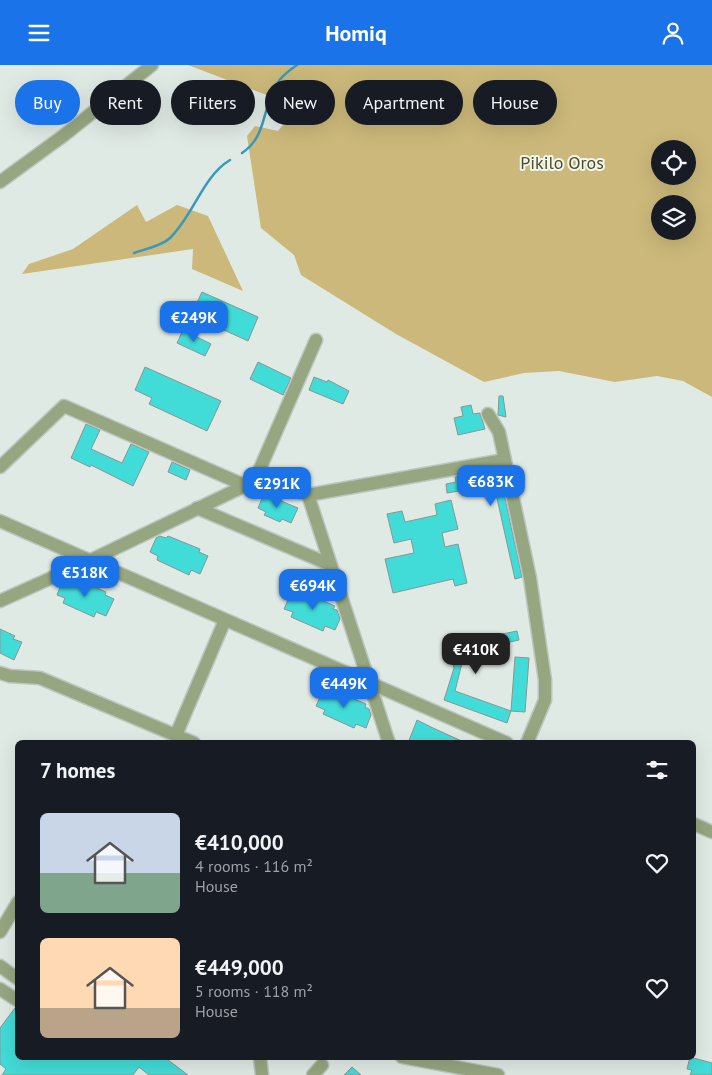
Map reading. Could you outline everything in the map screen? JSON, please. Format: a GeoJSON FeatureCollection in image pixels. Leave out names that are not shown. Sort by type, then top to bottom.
{"type":"FeatureCollection","features":[{"type":"Feature","properties":{"kind":"street"},"geometry":{"type":"LineString","coordinates":[[0,182],[152,65]]}},
{"type":"Feature","properties":{"kind":"street"},"geometry":{"type":"LineString","coordinates":[[249,483],[316,340]]}},
{"type":"Feature","properties":{"kind":"street"},"geometry":{"type":"LineString","coordinates":[[0,467],[64,405],[249,483]]}},
{"type":"Feature","properties":{"kind":"street"},"geometry":{"type":"LineString","coordinates":[[488,414],[499,432],[530,578],[545,680],[544,700],[528,740]]}},
{"type":"Feature","properties":{"kind":"street"},"geometry":{"type":"LineString","coordinates":[[0,601],[89,561],[263,477],[308,495],[504,460]]}},
{"type":"Feature","properties":{"kind":"street"},"geometry":{"type":"LineString","coordinates":[[308,495],[388,740]]}},
{"type":"Feature","properties":{"kind":"street"},"geometry":{"type":"LineString","coordinates":[[196,508],[331,565]]}},
{"type":"Feature","properties":{"kind":"street"},"geometry":{"type":"LineString","coordinates":[[0,521],[225,620],[368,680],[500,740]]}},
{"type":"Feature","properties":{"kind":"street"},"geometry":{"type":"LineString","coordinates":[[176,735],[225,620]]}},
{"type":"Feature","properties":{"kind":"street"},"geometry":{"type":"LineString","coordinates":[[0,673],[10,677],[40,678],[187,740]]}},
{"type":"Feature","properties":{"kind":"street"},"geometry":{"type":"LineString","coordinates":[[696,825],[712,832]]}},
{"type":"Feature","properties":{"kind":"street"},"geometry":{"type":"LineString","coordinates":[[0,932],[15,907]]}},
{"type":"Feature","properties":{"kind":"street"},"geometry":{"type":"LineString","coordinates":[[0,966],[15,977]]}},
{"type":"Feature","properties":{"kind":"street"},"geometry":{"type":"LineString","coordinates":[[0,989],[15,1000]]}},
{"type":"Feature","properties":{"kind":"street"},"geometry":{"type":"LineString","coordinates":[[260,1060],[262,1075]]}},
{"type":"Feature","properties":{"kind":"street"},"geometry":{"type":"LineString","coordinates":[[418,1060],[498,1075]]}},
{"type":"Feature","properties":{"kind":"green space","name":"Pikilo Oros"},"geometry":{"type":"Polygon","coordinates":[[[188,65],[712,65],[712,397],[683,381],[657,376],[615,382],[559,371],[524,373],[484,382],[396,334],[301,275],[294,255],[261,228],[247,136],[255,126],[278,131],[283,125],[335,125],[335,80],[265,80],[265,94],[255,91],[255,80],[227,80],[188,65]]]}},
{"type":"Feature","properties":{"kind":"green space"},"geometry":{"type":"Polygon","coordinates":[[[137,205],[146,222],[177,205],[208,216],[243,291],[192,269],[193,249],[22,274],[29,264],[73,249],[137,205]]]}},
{"type":"Feature","properties":{"kind":"building"},"geometry":{"type":"Polygon","coordinates":[[[202,292],[258,317],[248,341],[191,315],[202,292]]]}},
{"type":"Feature","properties":{"kind":"building"},"geometry":{"type":"Polygon","coordinates":[[[183,330],[211,344],[205,356],[177,343],[183,330]]]}},
{"type":"Feature","properties":{"kind":"building"},"geometry":{"type":"Polygon","coordinates":[[[258,362],[291,378],[283,395],[250,379],[258,362]]]}},
{"type":"Feature","properties":{"kind":"building"},"geometry":{"type":"Polygon","coordinates":[[[145,367],[221,401],[207,431],[149,404],[152,398],[135,390],[145,367]]]}},
{"type":"Feature","properties":{"kind":"building"},"geometry":{"type":"Polygon","coordinates":[[[314,377],[327,382],[328,380],[349,391],[343,404],[309,390],[314,377]]]}},
{"type":"Feature","properties":{"kind":"building"},"geometry":{"type":"Polygon","coordinates":[[[499,396],[503,396],[506,417],[498,415],[499,396]]]}},
{"type":"Feature","properties":{"kind":"building"},"geometry":{"type":"Polygon","coordinates":[[[471,405],[473,414],[480,413],[485,429],[458,435],[454,418],[463,416],[461,407],[471,405]]]}},
{"type":"Feature","properties":{"kind":"building"},"geometry":{"type":"Polygon","coordinates":[[[86,424],[100,430],[91,449],[122,463],[131,444],[149,452],[133,486],[91,465],[90,467],[71,458],[86,424]]]}},
{"type":"Feature","properties":{"kind":"building"},"geometry":{"type":"Polygon","coordinates":[[[172,462],[190,470],[186,480],[168,472],[172,462]]]}},
{"type":"Feature","properties":{"kind":"building"},"geometry":{"type":"Polygon","coordinates":[[[499,470],[522,577],[515,579],[494,485],[447,493],[446,484],[456,482],[455,477],[486,471],[488,480],[499,470]]]}},
{"type":"Feature","properties":{"kind":"building"},"geometry":{"type":"Polygon","coordinates":[[[264,494],[298,508],[291,523],[282,519],[280,522],[264,515],[266,512],[258,508],[264,494]]]}},
{"type":"Feature","properties":{"kind":"building"},"geometry":{"type":"Polygon","coordinates":[[[451,500],[458,529],[442,533],[445,547],[458,544],[467,583],[455,586],[453,579],[393,593],[385,559],[414,553],[411,539],[394,543],[387,514],[402,511],[405,522],[437,515],[435,504],[451,500]]]}},
{"type":"Feature","properties":{"kind":"building"},"geometry":{"type":"Polygon","coordinates":[[[160,536],[166,538],[168,536],[200,549],[199,552],[208,556],[200,574],[191,570],[189,575],[157,560],[158,556],[150,552],[156,538],[160,536]]]}},
{"type":"Feature","properties":{"kind":"building"},"geometry":{"type":"Polygon","coordinates":[[[74,578],[106,592],[105,595],[114,599],[106,616],[96,612],[94,617],[63,603],[65,598],[57,595],[62,582],[68,579],[73,581],[74,578]]]}},
{"type":"Feature","properties":{"kind":"building"},"geometry":{"type":"Polygon","coordinates":[[[292,591],[301,595],[302,592],[335,606],[333,609],[337,610],[340,619],[335,630],[325,626],[323,631],[291,617],[293,612],[284,609],[292,591]]]}},
{"type":"Feature","properties":{"kind":"building"},"geometry":{"type":"Polygon","coordinates":[[[0,629],[15,636],[13,639],[22,642],[14,660],[0,653],[0,629]]]}},
{"type":"Feature","properties":{"kind":"building"},"geometry":{"type":"Polygon","coordinates":[[[517,631],[519,640],[483,648],[484,654],[463,659],[455,691],[511,711],[507,723],[444,700],[454,668],[448,645],[517,631]]]}},
{"type":"Feature","properties":{"kind":"building"},"geometry":{"type":"Polygon","coordinates":[[[515,657],[529,658],[525,712],[511,711],[515,657]]]}},
{"type":"Feature","properties":{"kind":"building"},"geometry":{"type":"Polygon","coordinates":[[[324,689],[332,693],[334,690],[366,704],[365,707],[369,709],[371,715],[366,728],[356,724],[354,728],[323,714],[325,710],[316,706],[324,689]]]}},
{"type":"Feature","properties":{"kind":"building"},"geometry":{"type":"Polygon","coordinates":[[[417,720],[459,740],[409,740],[417,720]]]}},
{"type":"Feature","properties":{"kind":"building"},"geometry":{"type":"Polygon","coordinates":[[[15,1008],[15,1060],[168,1060],[188,1075],[149,1075],[139,1067],[133,1075],[2,1075],[6,1069],[0,1064],[0,1028],[15,1008]]]}},
{"type":"Feature","properties":{"kind":"building"},"geometry":{"type":"Polygon","coordinates":[[[696,1059],[712,1063],[712,1075],[690,1075],[692,1070],[687,1069],[689,1060],[696,1059]]]}},
{"type":"Feature","properties":{"kind":"building"},"geometry":{"type":"Polygon","coordinates":[[[352,1067],[361,1075],[344,1075],[352,1067]]]}},
{"type":"Feature","properties":{"kind":"waterway"},"geometry":{"type":"LineString","coordinates":[[242,153],[256,139],[272,93],[279,81],[297,65]]}},
{"type":"Feature","properties":{"kind":"waterway"},"geometry":{"type":"LineString","coordinates":[[134,253],[167,241],[186,219],[212,176],[230,160]]}}]}
